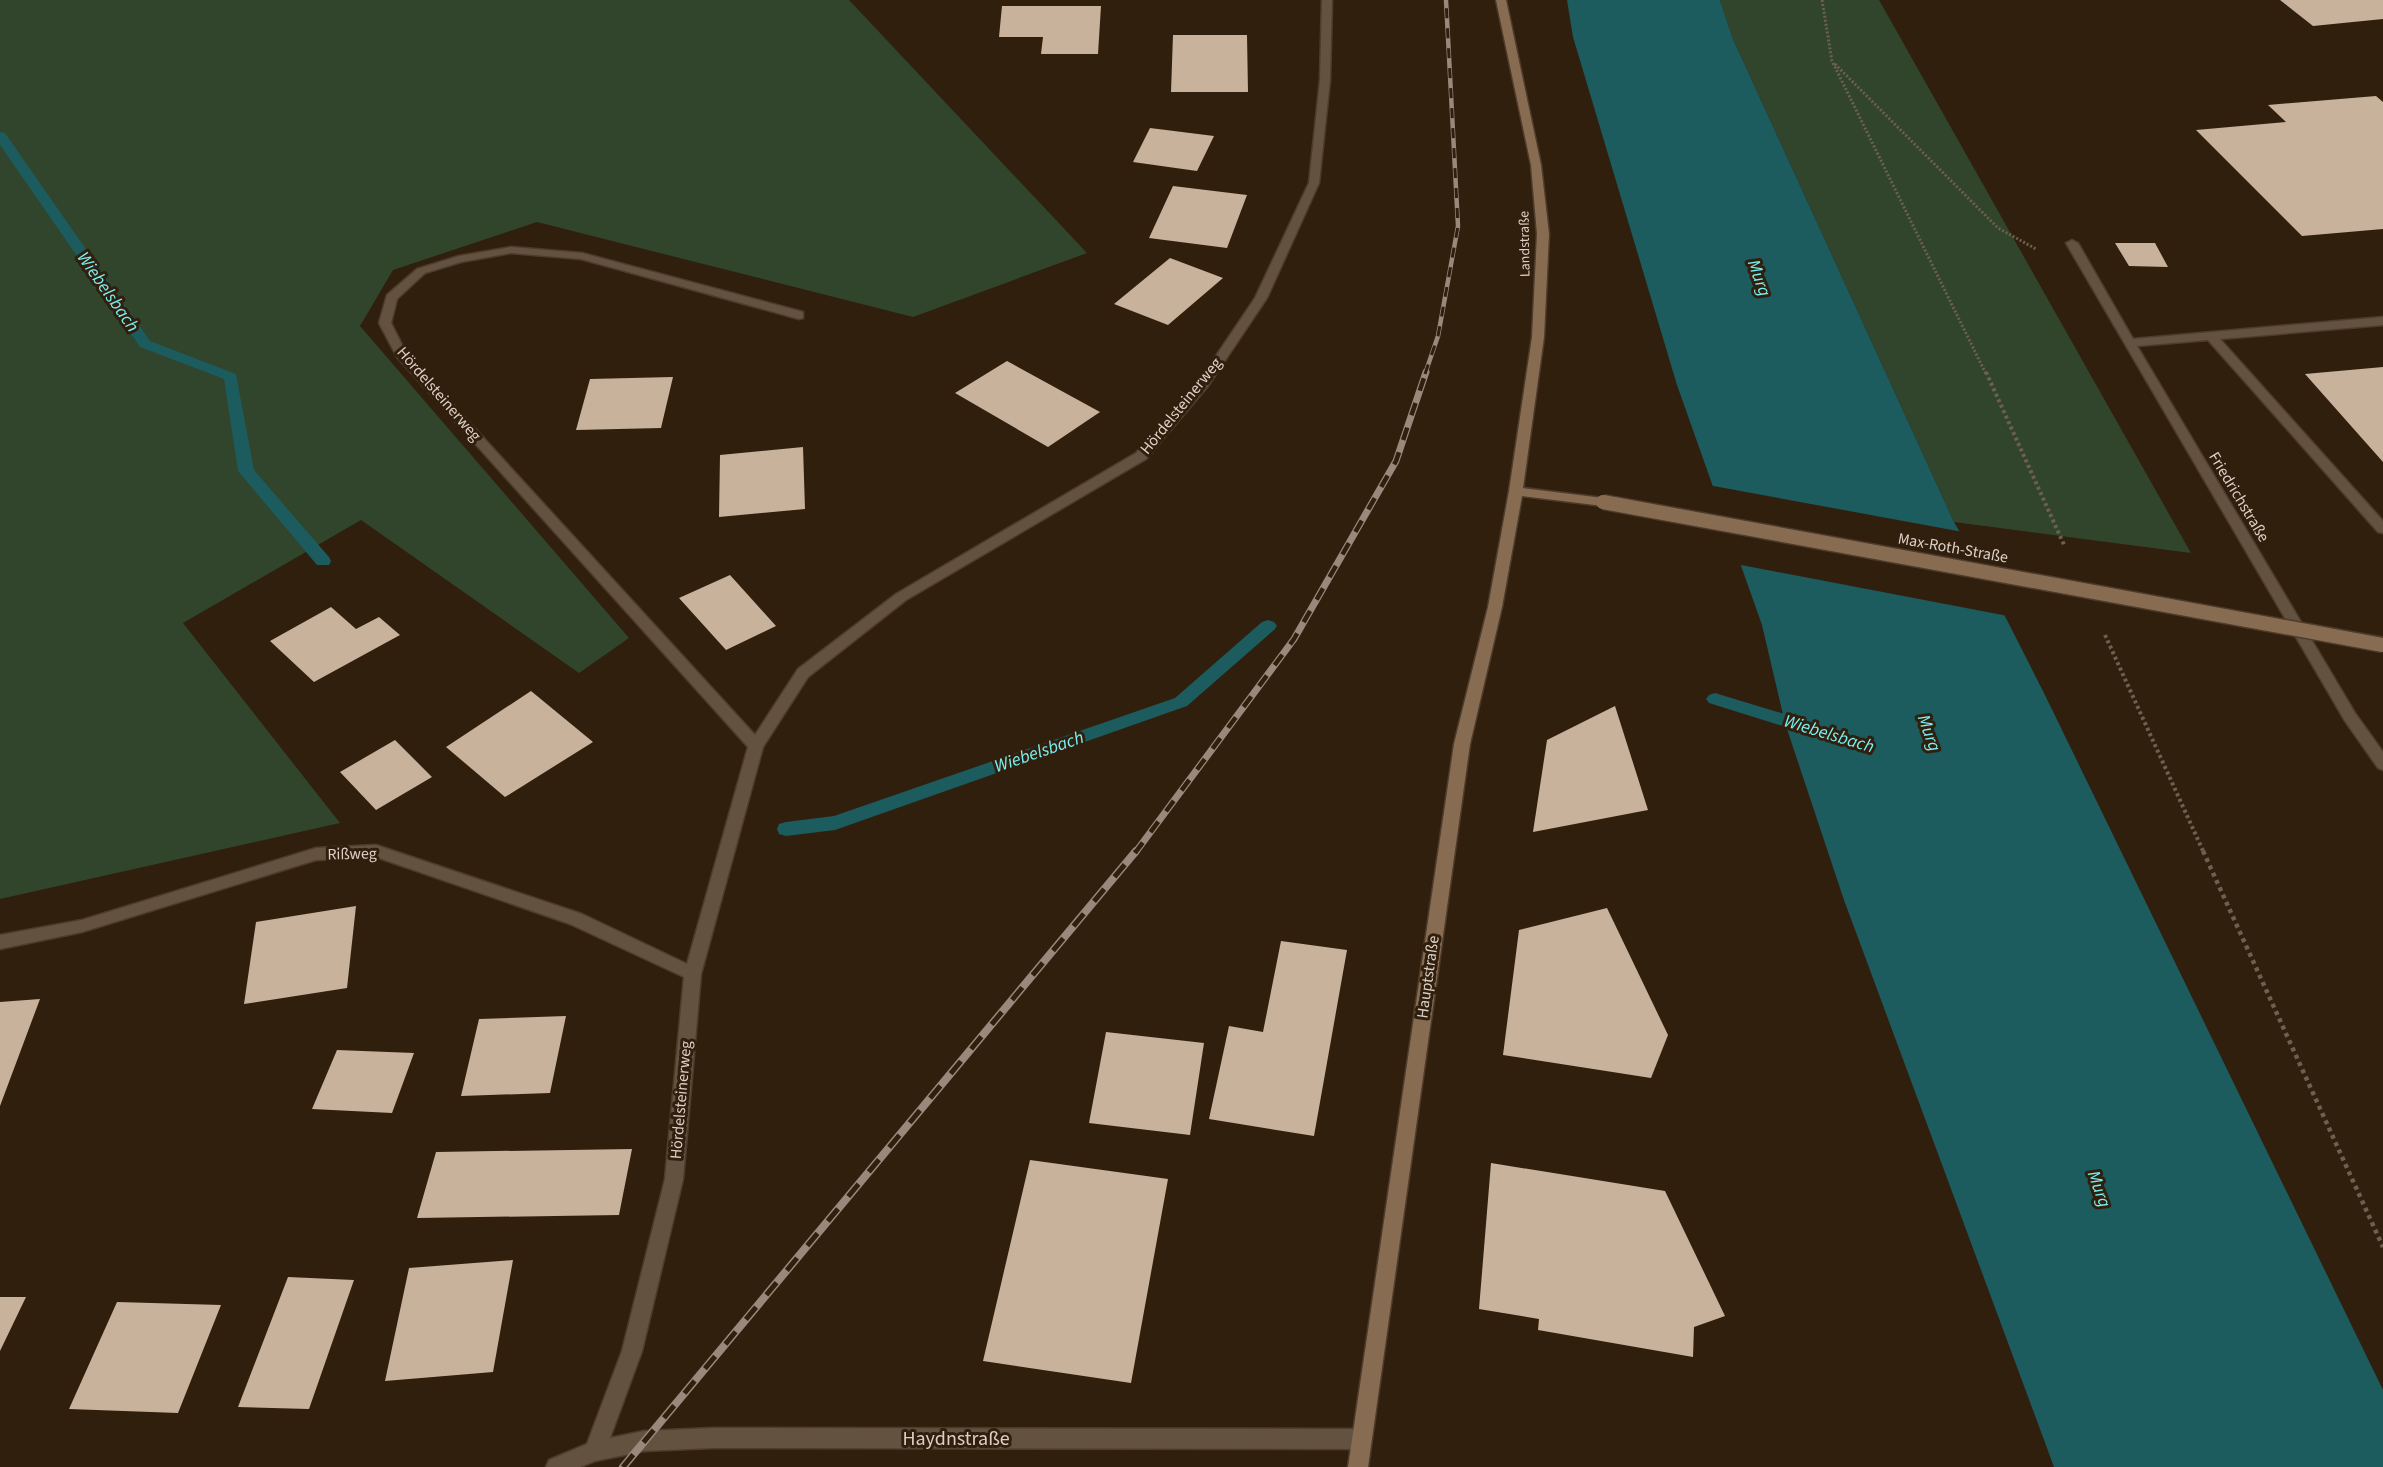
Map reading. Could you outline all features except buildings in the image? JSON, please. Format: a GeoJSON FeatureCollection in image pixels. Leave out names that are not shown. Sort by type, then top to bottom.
{"type":"FeatureCollection","features":[{"type":"Feature","properties":{"kind":"street","name":"Hördelsteinerweg"},"geometry":{"type":"LineString","coordinates":[[595,1451],[632,1351],[674,1179],[693,974],[756,746],[803,673],[901,597],[1142,456],[1204,383],[1261,297],[1314,183],[1325,80],[1327,0]]}},
{"type":"Feature","properties":{"kind":"street","name":"Landstraße"},"geometry":{"type":"LineString","coordinates":[[1501,0],[1536,165],[1542,234],[1538,337],[1516,491]]}},
{"type":"Feature","properties":{"kind":"street","name":"Friedrichstraße"},"geometry":{"type":"LineString","coordinates":[[2072,243],[2350,717],[2383,764]]}},
{"type":"Feature","properties":{"kind":"street","name":"Hördelsteinerweg"},"geometry":{"type":"LineString","coordinates":[[756,746],[401,354],[385,323],[391,298],[421,271],[459,259],[511,250],[582,256],[799,315]]}},
{"type":"Feature","properties":{"kind":"street"},"geometry":{"type":"LineString","coordinates":[[2129,343],[2383,321]]}},
{"type":"Feature","properties":{"kind":"street"},"geometry":{"type":"LineString","coordinates":[[2211,336],[2383,529]]}},
{"type":"Feature","properties":{"kind":"street","name":"Max-Roth-Straße"},"geometry":{"type":"LineString","coordinates":[[1516,491],[1603,502],[2383,645]]}},
{"type":"Feature","properties":{"kind":"street","name":"Hauptstraße"},"geometry":{"type":"LineString","coordinates":[[1358,1467],[1462,744],[1495,607],[1516,491]]}},
{"type":"Feature","properties":{"kind":"street","name":"Rißweg"},"geometry":{"type":"LineString","coordinates":[[0,942],[82,926],[316,854],[376,851],[576,919],[693,974]]}},
{"type":"Feature","properties":{"kind":"street","name":"Haydnstraße"},"geometry":{"type":"LineString","coordinates":[[556,1467],[595,1451],[644,1441],[712,1438],[1361,1439]]}},
{"type":"Feature","properties":{"kind":"path"},"geometry":{"type":"LineString","coordinates":[[1832,61],[1998,228],[2094,282]]}},
{"type":"Feature","properties":{"kind":"green space"},"geometry":{"type":"Polygon","coordinates":[[[0,0],[849,0],[1087,253],[913,317],[537,222],[393,270],[360,326],[629,638],[579,673],[361,520],[183,623],[340,823],[0,899],[0,0]]]}},
{"type":"Feature","properties":{"kind":"green space"},"geometry":{"type":"Polygon","coordinates":[[[1720,0],[1879,0],[2191,553],[1954,522],[1733,39],[1720,0]]]}},
{"type":"Feature","properties":{"kind":"water","name":"Murg"},"geometry":{"type":"Polygon","coordinates":[[[1567,0],[1720,0],[1733,39],[1954,522],[1982,571],[2044,693],[2383,1390],[2383,1467],[2054,1467],[1844,900],[1785,723],[1762,625],[1677,385],[1573,37],[1567,0]]]}},
{"type":"Feature","properties":{"kind":"pier"},"geometry":{"type":"Polygon","coordinates":[[[1708,485],[1963,532],[2008,616],[1736,564],[1708,485]]]}},
{"type":"Feature","properties":{"kind":"waterway","name":"Wiebelsbach"},"geometry":{"type":"LineString","coordinates":[[0,136],[145,344],[231,377],[246,471],[323,561]]}},
{"type":"Feature","properties":{"kind":"waterway","name":"Wiebelsbach"},"geometry":{"type":"LineString","coordinates":[[786,829],[835,823],[1181,702],[1268,626]]}},
{"type":"Feature","properties":{"kind":"waterway","name":"Wiebelsbach"},"geometry":{"type":"LineString","coordinates":[[1715,699],[1808,728]]}},
{"type":"Feature","properties":{"kind":"railway"},"geometry":{"type":"LineString","coordinates":[[1425,374],[1438,336],[1458,226],[1446,0]]}},
{"type":"Feature","properties":{"kind":"railway"},"geometry":{"type":"LineString","coordinates":[[1135,853],[1294,639],[1396,461],[1426,372]]}},
{"type":"Feature","properties":{"kind":"railway"},"geometry":{"type":"LineString","coordinates":[[623,1467],[1136,851]]}}]}
